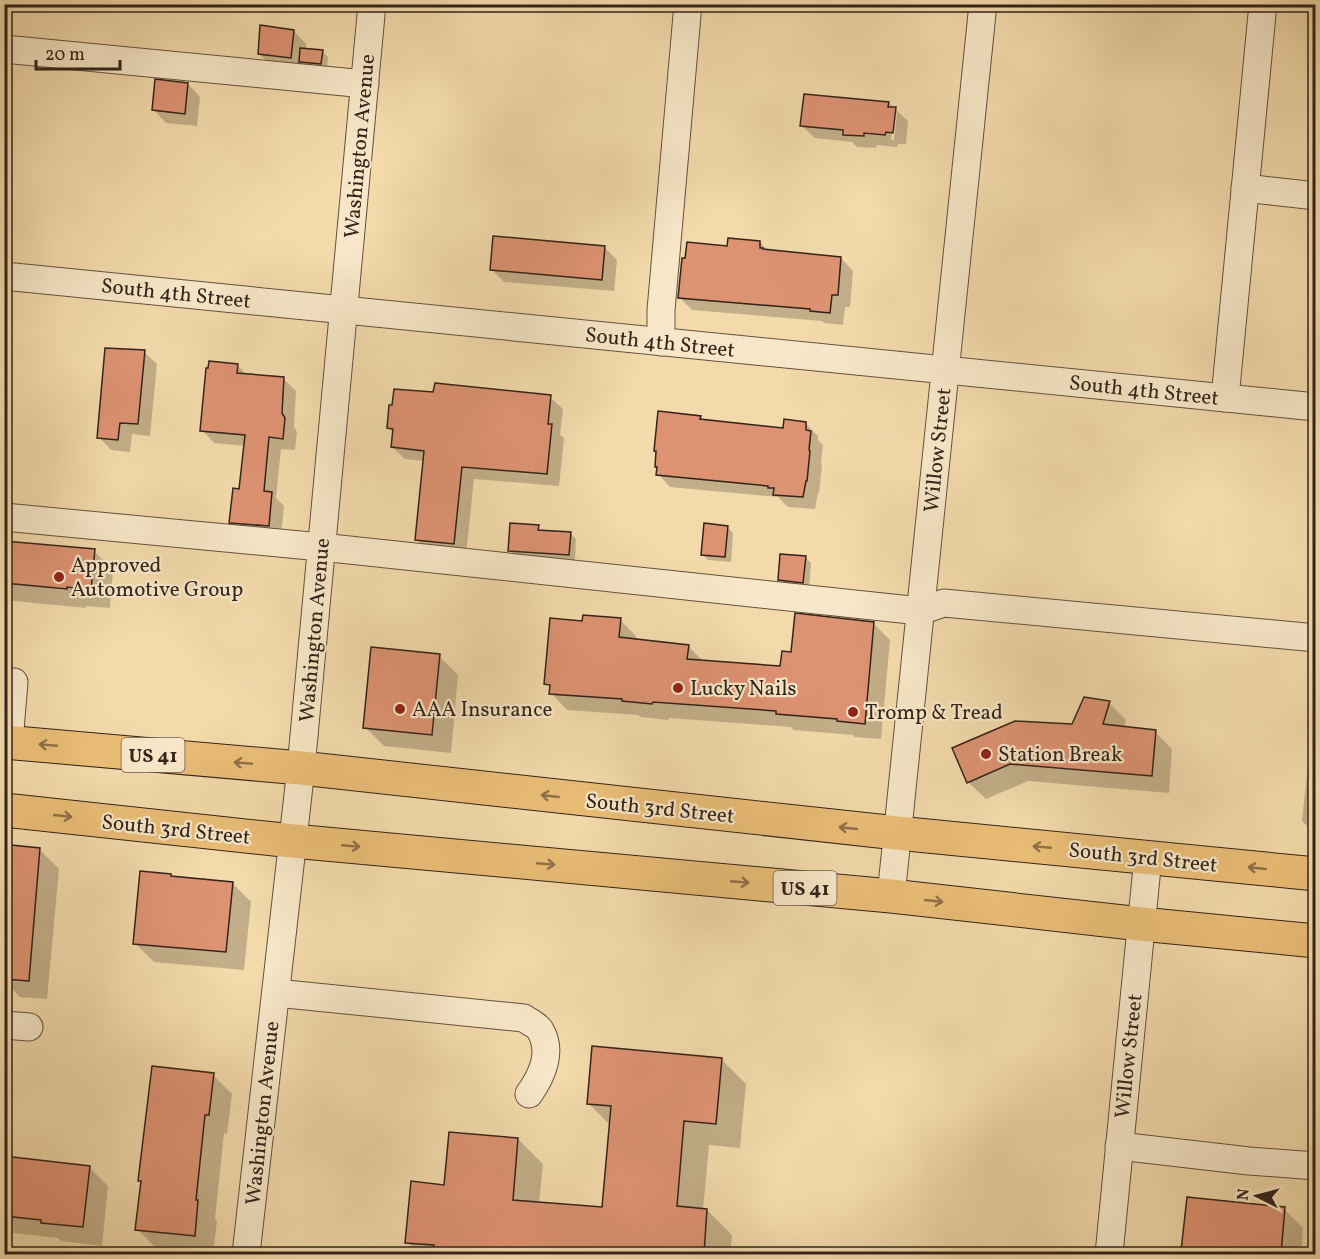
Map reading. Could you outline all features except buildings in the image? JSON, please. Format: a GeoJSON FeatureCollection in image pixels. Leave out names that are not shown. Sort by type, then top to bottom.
{"type":"FeatureCollection","features":[{"type":"Feature","properties":{"kind":"highway","name":"South 3rd Street"},"geometry":{"type":"LineString","coordinates":[[7,742],[301,768],[897,833],[1316,874]]}},
{"type":"Feature","properties":{"kind":"highway","name":"South 3rd Street"},"geometry":{"type":"LineString","coordinates":[[4,810],[293,841],[891,896],[1316,941]]}},
{"type":"Feature","properties":{"kind":"street","name":"Washington Avenue"},"geometry":{"type":"LineString","coordinates":[[246,1254],[301,768],[372,4]]}},
{"type":"Feature","properties":{"kind":"street"},"geometry":{"type":"LineString","coordinates":[[661,342],[662,298],[688,4]]}},
{"type":"Feature","properties":{"kind":"street","name":"Willow Street"},"geometry":{"type":"LineString","coordinates":[[891,896],[983,4]]}},
{"type":"Feature","properties":{"kind":"street"},"geometry":{"type":"LineString","coordinates":[[1225,398],[1263,4]]}},
{"type":"Feature","properties":{"kind":"street"},"geometry":{"type":"LineString","coordinates":[[4,49],[365,84]]}},
{"type":"Feature","properties":{"kind":"street"},"geometry":{"type":"LineString","coordinates":[[1245,188],[1316,196]]}},
{"type":"Feature","properties":{"kind":"street","name":"South 4th Street"},"geometry":{"type":"LineString","coordinates":[[4,276],[1316,407]]}},
{"type":"Feature","properties":{"kind":"street"},"geometry":{"type":"LineString","coordinates":[[4,517],[321,547],[920,611],[944,603],[1316,638]]}},
{"type":"Feature","properties":{"kind":"street"},"geometry":{"type":"LineString","coordinates":[[7,742],[14,682]]}},
{"type":"Feature","properties":{"kind":"street","name":"Willow Street"},"geometry":{"type":"LineString","coordinates":[[1109,1254],[1148,857]]}},
{"type":"Feature","properties":{"kind":"street"},"geometry":{"type":"LineString","coordinates":[[276,993],[524,1018],[539,1029],[546,1047],[543,1068],[529,1094]]}},
{"type":"Feature","properties":{"kind":"street"},"geometry":{"type":"LineString","coordinates":[[1119,1146],[1316,1166]]}},
{"type":"Feature","properties":{"kind":"place","name":"Approved Automotive Group"},"geometry":{"type":"Point","coordinates":[59,577]}},
{"type":"Feature","properties":{"kind":"place","name":"Lucky Nails"},"geometry":{"type":"Point","coordinates":[678,688]}},
{"type":"Feature","properties":{"kind":"place","name":"AAA Insurance"},"geometry":{"type":"Point","coordinates":[400,709]}},
{"type":"Feature","properties":{"kind":"place","name":"Tromp & Tread"},"geometry":{"type":"Point","coordinates":[853,712]}},
{"type":"Feature","properties":{"kind":"place","name":"Station Break"},"geometry":{"type":"Point","coordinates":[986,754]}}]}
